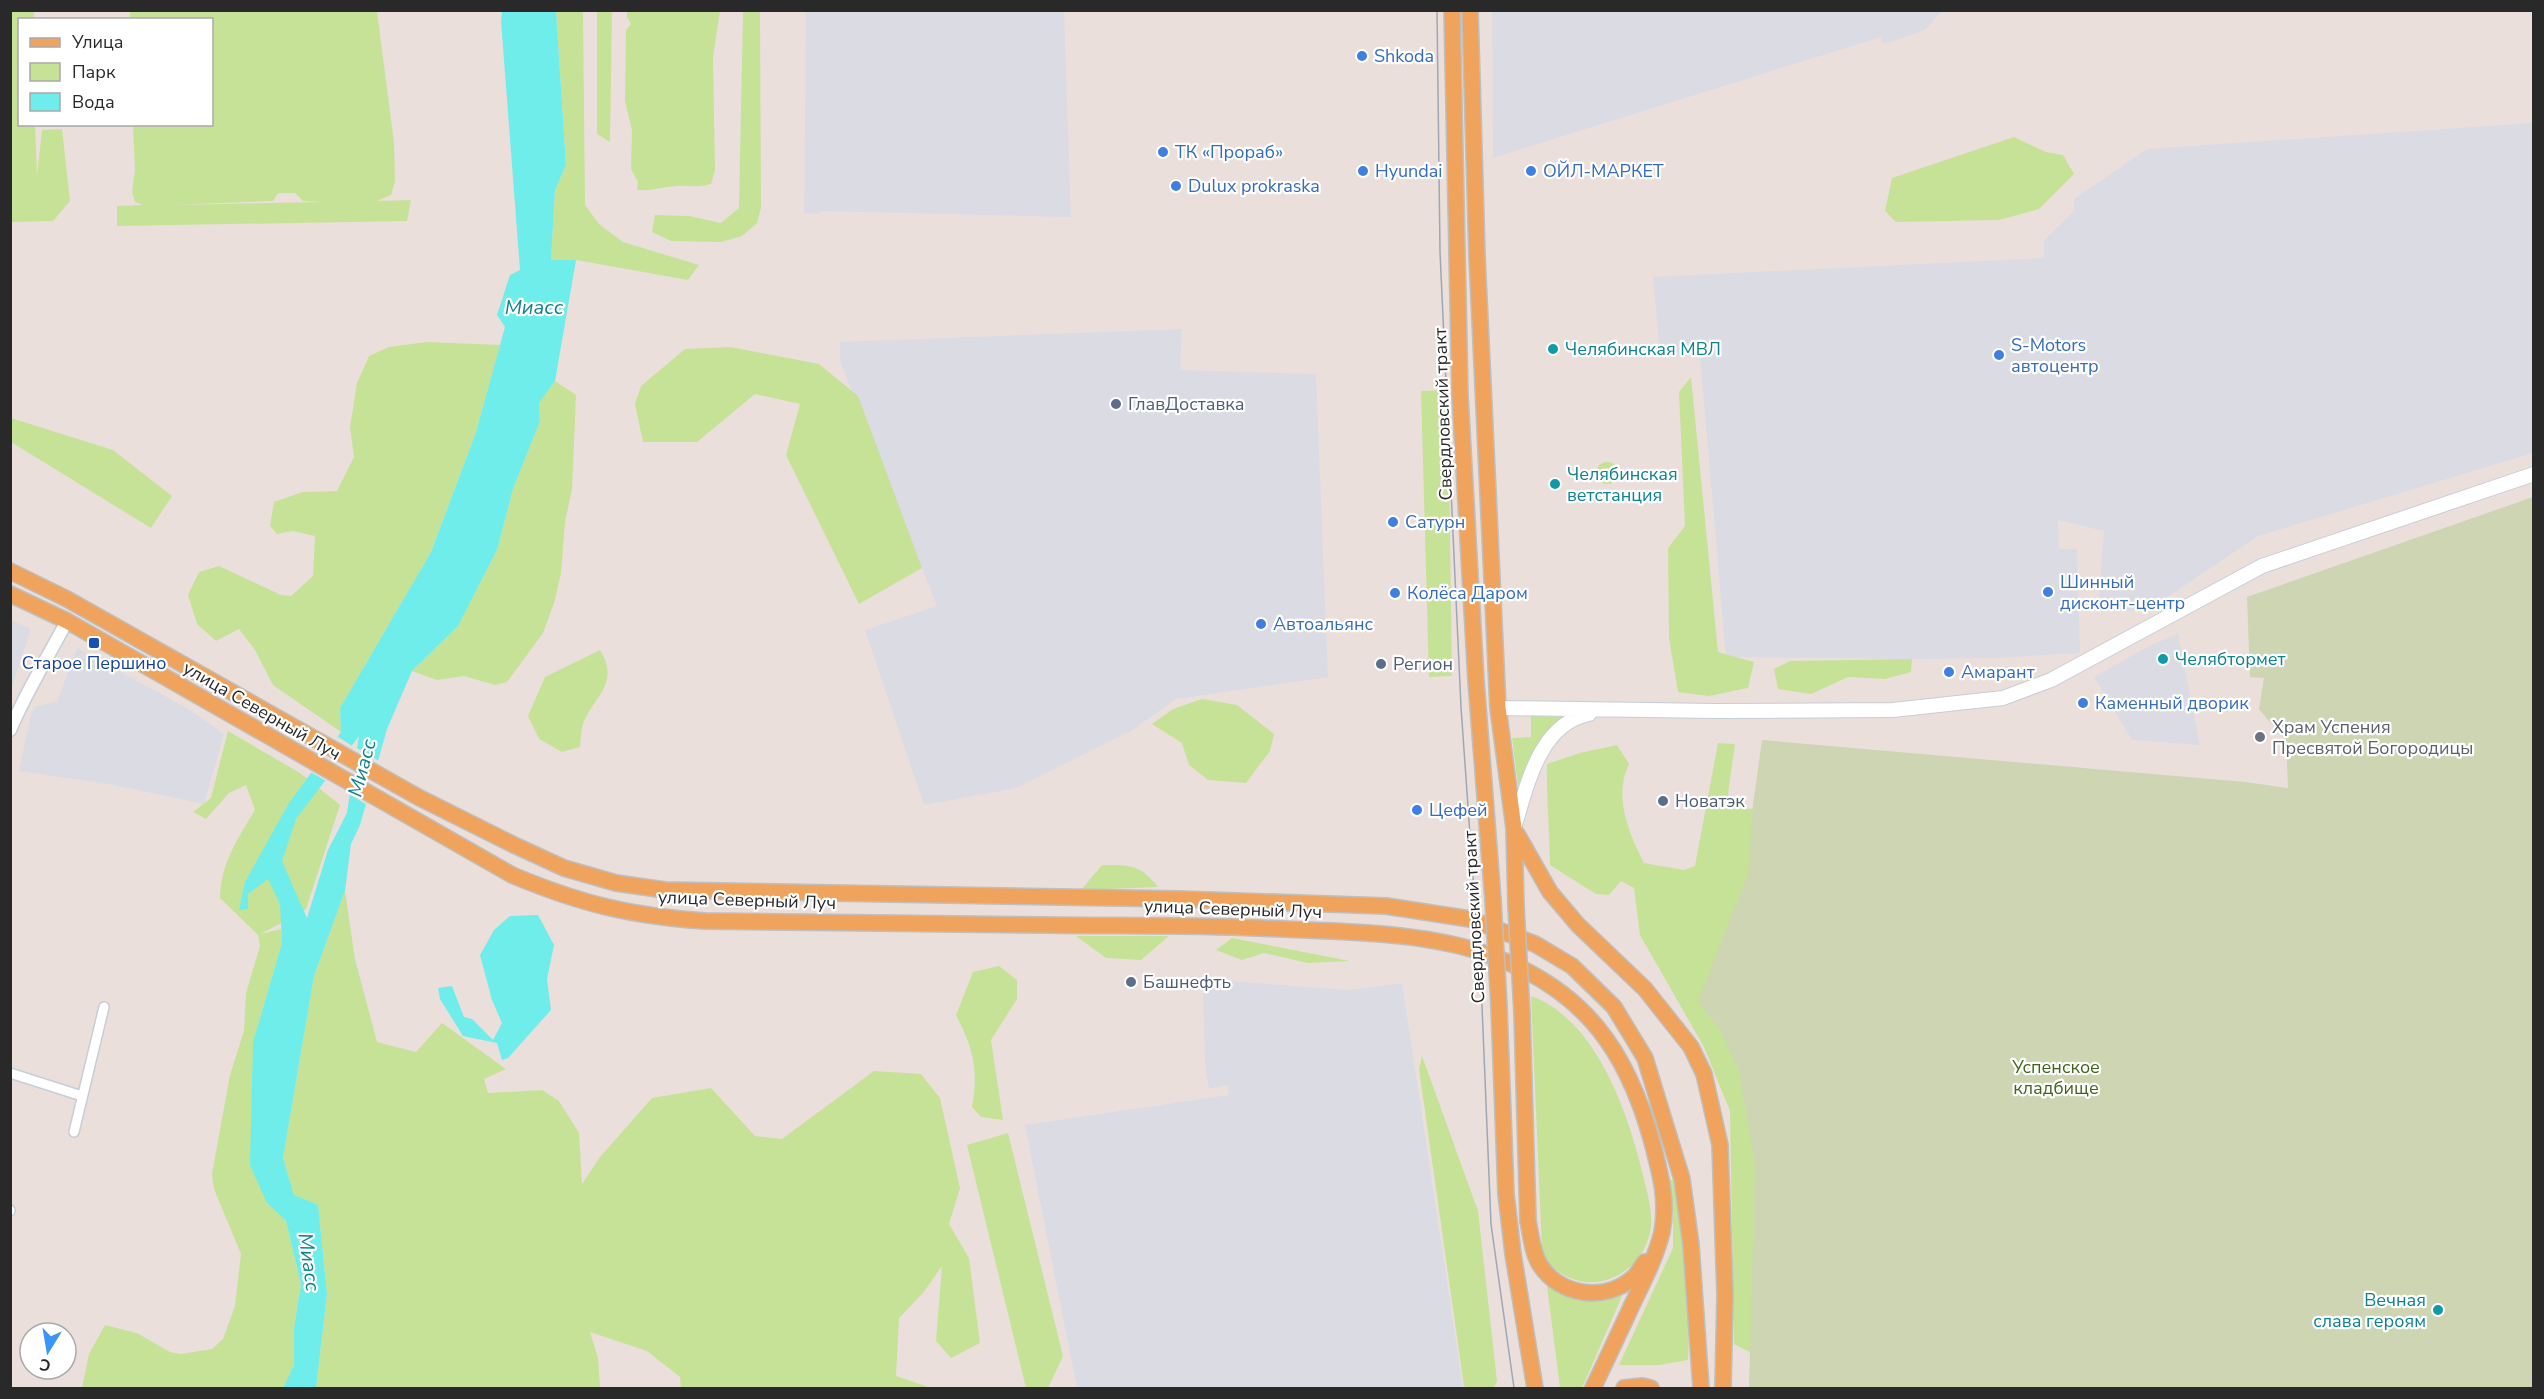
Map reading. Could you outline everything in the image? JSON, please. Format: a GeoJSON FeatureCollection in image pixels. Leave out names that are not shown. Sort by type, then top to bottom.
{"type":"FeatureCollection","features":[{"type":"Feature","properties":{"kind":"main road","name":"Свердловский тракт"},"geometry":{"type":"LineString","coordinates":[[1452,10],[1460,396],[1478,707],[1493,900],[1506,1194],[1513,1254],[1535,1389]]}},
{"type":"Feature","properties":{"kind":"main road"},"geometry":{"type":"LineString","coordinates":[[1470,10],[1477,256],[1498,708],[1514,828],[1528,1221],[1532,1244],[1540,1265],[1553,1280],[1572,1291],[1590,1293],[1611,1291],[1634,1277],[1650,1255],[1662,1231]]}},
{"type":"Feature","properties":{"kind":"main road"},"geometry":{"type":"LineString","coordinates":[[1478,707],[1606,710],[1893,710],[2003,698],[2051,680],[2262,566],[2534,474]]}},
{"type":"Feature","properties":{"kind":"main road","name":"улица Северный Луч"},"geometry":{"type":"LineString","coordinates":[[10,572],[60,595],[418,797],[564,868],[616,883],[665,891],[1179,898],[1386,906],[1470,919],[1535,944],[1572,966],[1614,1007],[1646,1058],[1682,1179],[1691,1245],[1701,1389]]}},
{"type":"Feature","properties":{"kind":"main road","name":"улица Северный Луч"},"geometry":{"type":"LineString","coordinates":[[10,594],[67,621],[512,875],[558,894],[602,908],[652,917],[705,921],[1199,926],[1383,935],[1441,943],[1492,956],[1561,992],[1597,1024],[1628,1070],[1647,1123],[1664,1185],[1662,1231]]}},
{"type":"Feature","properties":{"kind":"main road"},"geometry":{"type":"LineString","coordinates":[[1606,710],[1581,715],[1562,725],[1548,741],[1533,769],[1514,828],[1524,850],[1550,892],[1578,925],[1645,989],[1691,1047],[1704,1074],[1720,1145],[1725,1295],[1723,1389]]}},
{"type":"Feature","properties":{"kind":"main road"},"geometry":{"type":"LineString","coordinates":[[1593,1389],[1649,1269],[1662,1231]]}},
{"type":"Feature","properties":{"kind":"main road"},"geometry":{"type":"LineString","coordinates":[[1624,1389],[1642,1386],[1651,1389]]}},
{"type":"Feature","properties":{"kind":"street"},"geometry":{"type":"LineString","coordinates":[[10,730],[25,694],[39,674],[67,621]]}},
{"type":"Feature","properties":{"kind":"street"},"geometry":{"type":"LineString","coordinates":[[74,1132],[104,1006]]}},
{"type":"Feature","properties":{"kind":"street"},"geometry":{"type":"LineString","coordinates":[[10,1073],[82,1096]]}},
{"type":"Feature","properties":{"kind":"shaded area"},"geometry":{"type":"Polygon","coordinates":[[[1492,10],[1948,11],[1940,13],[1925,30],[1891,42],[1883,44],[1881,37],[1493,158],[1492,10]]]}},
{"type":"Feature","properties":{"kind":"shaded area"},"geometry":{"type":"Polygon","coordinates":[[[806,11],[1064,11],[1071,217],[820,211],[819,214],[804,213],[806,11]]]}},
{"type":"Feature","properties":{"kind":"shaded area"},"geometry":{"type":"Polygon","coordinates":[[[2533,123],[2533,453],[2258,536],[2147,611],[2098,610],[2104,531],[2058,520],[2059,549],[2077,549],[2080,653],[1921,659],[1726,657],[1700,356],[1660,355],[1653,277],[2044,258],[2044,240],[2074,211],[2074,199],[2147,149],[2533,123]]]}},
{"type":"Feature","properties":{"kind":"shaded area"},"geometry":{"type":"Polygon","coordinates":[[[1182,329],[1180,370],[1316,374],[1328,677],[1176,699],[1131,731],[1017,788],[924,805],[865,630],[937,606],[840,361],[840,342],[1182,329]]]}},
{"type":"Feature","properties":{"kind":"shaded area"},"geometry":{"type":"Polygon","coordinates":[[[11,620],[31,629],[11,690],[11,620]]]}},
{"type":"Feature","properties":{"kind":"shaded area"},"geometry":{"type":"Polygon","coordinates":[[[2178,634],[2200,745],[2132,740],[2094,677],[2151,645],[2178,634]]]}},
{"type":"Feature","properties":{"kind":"shaded area"},"geometry":{"type":"Polygon","coordinates":[[[77,648],[190,710],[224,734],[204,804],[109,784],[19,771],[31,714],[36,706],[57,702],[77,648]]]}},
{"type":"Feature","properties":{"kind":"shaded area"},"geometry":{"type":"Polygon","coordinates":[[[1214,980],[1348,990],[1402,983],[1463,1388],[1077,1388],[1025,1125],[1229,1095],[1227,1085],[1209,1089],[1205,1063],[1203,992],[1214,980]]]}},
{"type":"Feature","properties":{"kind":"green space"},"geometry":{"type":"Polygon","coordinates":[[[10,11],[34,11],[34,18],[18,18],[18,126],[35,126],[37,176],[42,130],[62,129],[70,201],[53,221],[11,222],[10,11]]]}},
{"type":"Feature","properties":{"kind":"green space"},"geometry":{"type":"Polygon","coordinates":[[[130,11],[377,11],[394,143],[395,181],[391,195],[377,201],[411,200],[407,221],[117,226],[117,206],[143,205],[135,202],[132,192],[135,169],[133,126],[213,126],[213,18],[130,18],[130,11]],[[278,193],[273,201],[169,205],[322,202],[303,201],[295,193],[278,193]]]}},
{"type":"Feature","properties":{"kind":"green space"},"geometry":{"type":"Polygon","coordinates":[[[556,11],[583,11],[585,205],[599,224],[623,242],[699,265],[688,280],[576,260],[551,260],[555,190],[566,165],[556,11]]]}},
{"type":"Feature","properties":{"kind":"green space"},"geometry":{"type":"Polygon","coordinates":[[[597,11],[612,11],[610,142],[597,134],[597,11]]]}},
{"type":"Feature","properties":{"kind":"green space"},"geometry":{"type":"Polygon","coordinates":[[[627,11],[720,11],[713,57],[715,170],[711,184],[637,190],[638,182],[631,169],[632,130],[625,101],[626,30],[631,24],[627,11]]]}},
{"type":"Feature","properties":{"kind":"green space"},"geometry":{"type":"Polygon","coordinates":[[[743,11],[760,11],[761,208],[757,223],[742,236],[721,242],[671,241],[652,232],[655,215],[689,216],[721,223],[739,208],[743,11]]]}},
{"type":"Feature","properties":{"kind":"green space"},"geometry":{"type":"Polygon","coordinates":[[[2014,137],[2046,152],[2063,155],[2074,174],[2039,209],[1999,220],[1896,222],[1885,211],[1892,178],[2014,137]]]}},
{"type":"Feature","properties":{"kind":"green space"},"geometry":{"type":"Polygon","coordinates":[[[427,342],[500,345],[476,432],[431,552],[340,708],[341,732],[273,685],[255,650],[239,629],[216,641],[197,624],[188,595],[199,572],[219,566],[281,595],[291,596],[313,576],[315,536],[293,531],[277,534],[270,526],[274,502],[303,492],[337,491],[354,457],[350,427],[357,383],[369,356],[389,347],[427,342]]]}},
{"type":"Feature","properties":{"kind":"green space"},"geometry":{"type":"Polygon","coordinates":[[[731,347],[819,364],[858,396],[922,568],[859,604],[786,455],[800,404],[755,394],[697,442],[643,442],[635,404],[641,386],[685,349],[731,347]]]}},
{"type":"Feature","properties":{"kind":"green space"},"geometry":{"type":"Polygon","coordinates":[[[1691,377],[1718,652],[1754,662],[1748,688],[1709,696],[1678,692],[1669,638],[1668,548],[1685,526],[1679,392],[1691,377]]]}},
{"type":"Feature","properties":{"kind":"green space"},"geometry":{"type":"Polygon","coordinates":[[[555,381],[576,395],[572,489],[565,522],[561,573],[555,600],[543,633],[507,682],[495,685],[464,676],[437,680],[412,671],[458,626],[497,550],[513,489],[540,421],[539,403],[555,381]]]}},
{"type":"Feature","properties":{"kind":"green space"},"geometry":{"type":"Polygon","coordinates":[[[1448,390],[1452,676],[1429,677],[1421,391],[1448,390]]]}},
{"type":"Feature","properties":{"kind":"green space"},"geometry":{"type":"Polygon","coordinates":[[[11,418],[113,450],[172,496],[151,528],[11,442],[11,418]]]}},
{"type":"Feature","properties":{"kind":"green space"},"geometry":{"type":"Polygon","coordinates":[[[1607,462],[1615,465],[1618,473],[1615,481],[1607,484],[1599,481],[1596,473],[1599,465],[1607,462]]]}},
{"type":"Feature","properties":{"kind":"green space","name":"Успенское кладбище"},"geometry":{"type":"Polygon","coordinates":[[[2533,497],[2533,1388],[1749,1388],[1755,1165],[1739,1071],[1720,1030],[1698,1001],[1748,874],[1753,805],[1762,740],[2245,782],[2288,788],[2286,741],[2259,709],[2264,678],[2250,677],[2247,597],[2533,497]]]}},
{"type":"Feature","properties":{"kind":"green space"},"geometry":{"type":"Polygon","coordinates":[[[600,650],[608,671],[607,679],[584,722],[580,747],[562,752],[539,739],[528,716],[545,677],[600,650]]]}},
{"type":"Feature","properties":{"kind":"green space"},"geometry":{"type":"Polygon","coordinates":[[[1912,659],[1911,672],[1885,679],[1848,677],[1811,694],[1778,689],[1774,669],[1790,661],[1912,659]]]}},
{"type":"Feature","properties":{"kind":"green space"},"geometry":{"type":"Polygon","coordinates":[[[1202,699],[1237,705],[1274,734],[1270,751],[1246,783],[1208,780],[1189,765],[1182,743],[1152,724],[1173,709],[1202,699]]]}},
{"type":"Feature","properties":{"kind":"green space"},"geometry":{"type":"Polygon","coordinates":[[[1531,716],[1563,717],[1536,749],[1518,786],[1512,738],[1531,737],[1531,716]]]}},
{"type":"Feature","properties":{"kind":"green space"},"geometry":{"type":"Polygon","coordinates":[[[228,731],[300,773],[340,805],[306,909],[261,934],[281,929],[282,943],[253,1042],[267,1203],[286,1221],[301,1284],[294,1328],[294,1365],[283,1388],[82,1388],[89,1354],[105,1325],[137,1333],[170,1352],[181,1354],[212,1349],[223,1339],[235,1306],[241,1254],[214,1189],[212,1174],[230,1075],[244,1031],[246,993],[260,946],[258,935],[220,898],[227,863],[236,842],[255,810],[246,785],[229,793],[206,819],[193,812],[211,798],[228,731]]]}},
{"type":"Feature","properties":{"kind":"green space"},"geometry":{"type":"Polygon","coordinates":[[[1718,743],[1735,744],[1726,808],[1839,811],[1765,1360],[1734,1344],[1730,1111],[1704,1047],[1640,935],[1634,888],[1621,881],[1609,895],[1596,894],[1550,865],[1547,764],[1580,753],[1617,745],[1629,764],[1622,789],[1625,815],[1644,863],[1684,870],[1695,866],[1718,743]]]}},
{"type":"Feature","properties":{"kind":"green space"},"geometry":{"type":"Polygon","coordinates":[[[1102,865],[1133,867],[1152,879],[1158,887],[1081,890],[1102,865]]]}},
{"type":"Feature","properties":{"kind":"green space"},"geometry":{"type":"Polygon","coordinates":[[[345,891],[355,959],[377,1042],[416,1052],[442,1023],[506,1069],[484,1079],[488,1093],[542,1090],[559,1101],[579,1133],[582,1184],[600,1157],[652,1098],[711,1088],[755,1136],[782,1139],[874,1071],[921,1074],[940,1098],[960,1188],[949,1224],[969,1258],[980,1343],[951,1358],[936,1341],[942,1266],[923,1293],[899,1318],[896,1376],[931,1388],[681,1388],[680,1377],[647,1351],[590,1332],[598,1358],[600,1388],[316,1388],[327,1294],[318,1206],[294,1195],[283,1158],[314,976],[345,891]]]}},
{"type":"Feature","properties":{"kind":"green space"},"geometry":{"type":"Polygon","coordinates":[[[1076,936],[1169,936],[1141,960],[1106,958],[1076,936]]]}},
{"type":"Feature","properties":{"kind":"green space"},"geometry":{"type":"Polygon","coordinates":[[[1232,938],[1350,961],[1308,963],[1264,953],[1242,960],[1216,950],[1232,938]]]}},
{"type":"Feature","properties":{"kind":"green space"},"geometry":{"type":"Polygon","coordinates":[[[999,966],[1017,980],[1017,999],[991,1040],[1003,1120],[981,1117],[972,1107],[975,1082],[973,1060],[967,1038],[956,1015],[973,972],[999,966]]]}},
{"type":"Feature","properties":{"kind":"green space"},"geometry":{"type":"Polygon","coordinates":[[[1531,996],[1554,1008],[1574,1025],[1591,1047],[1618,1097],[1637,1150],[1649,1204],[1650,1233],[1644,1249],[1635,1262],[1610,1279],[1595,1282],[1580,1281],[1565,1276],[1550,1263],[1542,1249],[1531,996]]]}},
{"type":"Feature","properties":{"kind":"green space"},"geometry":{"type":"Polygon","coordinates":[[[1422,1056],[1478,1211],[1497,1381],[1494,1388],[1464,1386],[1419,1069],[1422,1056]]]}},
{"type":"Feature","properties":{"kind":"green space"},"geometry":{"type":"Polygon","coordinates":[[[1008,1133],[1063,1356],[1048,1388],[1026,1388],[967,1145],[1008,1133]]]}},
{"type":"Feature","properties":{"kind":"green space"},"geometry":{"type":"Polygon","coordinates":[[[1670,1180],[1676,1184],[1684,1249],[1688,1360],[1659,1365],[1619,1365],[1673,1248],[1670,1180]]]}},
{"type":"Feature","properties":{"kind":"green space"},"geometry":{"type":"Polygon","coordinates":[[[1547,1286],[1566,1296],[1583,1301],[1622,1296],[1582,1388],[1560,1388],[1547,1286]]]}},
{"type":"Feature","properties":{"kind":"water","name":"Миасс"},"geometry":{"type":"Polygon","coordinates":[[[502,11],[556,11],[566,165],[555,190],[551,260],[576,260],[555,381],[539,403],[540,421],[513,489],[497,550],[458,626],[412,671],[387,729],[360,825],[351,844],[345,891],[314,976],[283,1158],[294,1195],[318,1205],[327,1294],[316,1388],[283,1388],[294,1365],[294,1328],[301,1284],[286,1221],[267,1203],[250,1165],[253,1042],[282,943],[280,904],[268,879],[248,894],[248,909],[239,910],[245,882],[289,803],[341,732],[340,708],[431,552],[476,432],[505,327],[497,315],[510,275],[520,270],[502,11]],[[359,736],[296,819],[282,861],[307,918],[328,850],[347,813],[359,736]]]}},
{"type":"Feature","properties":{"kind":"water"},"geometry":{"type":"Polygon","coordinates":[[[538,915],[554,945],[547,979],[551,1010],[508,1058],[502,1060],[497,1043],[463,1036],[440,999],[438,988],[452,986],[464,1017],[472,1019],[493,1040],[502,1023],[492,1000],[480,955],[494,930],[510,916],[538,915]]]}},
{"type":"Feature","properties":{"kind":"pier"},"geometry":{"type":"Polygon","coordinates":[[[335,735],[354,747],[328,782],[309,771],[335,735]]]}},
{"type":"Feature","properties":{"kind":"pier"},"geometry":{"type":"Polygon","coordinates":[[[355,747],[381,762],[369,806],[347,793],[355,747]]]}},
{"type":"Feature","properties":{"kind":"tram line"},"geometry":{"type":"LineString","coordinates":[[1437,10],[1440,252],[1461,707],[1482,1006],[1491,1224],[1514,1388]]}},
{"type":"Feature","properties":{"kind":"place","name":"Shkoda"},"geometry":{"type":"Point","coordinates":[1362,56]}},
{"type":"Feature","properties":{"kind":"place","name":"ТК «Прораб»"},"geometry":{"type":"Point","coordinates":[1163,152]}},
{"type":"Feature","properties":{"kind":"place","name":"Hyundai"},"geometry":{"type":"Point","coordinates":[1363,171]}},
{"type":"Feature","properties":{"kind":"place","name":"ОЙЛ-МАРКЕТ"},"geometry":{"type":"Point","coordinates":[1531,171]}},
{"type":"Feature","properties":{"kind":"place","name":"Dulux prokraska"},"geometry":{"type":"Point","coordinates":[1176,186]}},
{"type":"Feature","properties":{"kind":"place","name":"Челябинская МВЛ"},"geometry":{"type":"Point","coordinates":[1553,349]}},
{"type":"Feature","properties":{"kind":"place","name":"S-Motors автоцентр"},"geometry":{"type":"Point","coordinates":[1999,355]}},
{"type":"Feature","properties":{"kind":"place","name":"ГлавДоставка"},"geometry":{"type":"Point","coordinates":[1116,404]}},
{"type":"Feature","properties":{"kind":"place","name":"Челябинская ветстанция"},"geometry":{"type":"Point","coordinates":[1555,484]}},
{"type":"Feature","properties":{"kind":"place","name":"Сатурн"},"geometry":{"type":"Point","coordinates":[1393,522]}},
{"type":"Feature","properties":{"kind":"place","name":"Шинный дисконт-центр"},"geometry":{"type":"Point","coordinates":[2048,592]}},
{"type":"Feature","properties":{"kind":"place","name":"Колёса Даром"},"geometry":{"type":"Point","coordinates":[1395,593]}},
{"type":"Feature","properties":{"kind":"place","name":"Автоальянс"},"geometry":{"type":"Point","coordinates":[1261,624]}},
{"type":"Feature","properties":{"kind":"place","name":"Старое Першино"},"geometry":{"type":"Point","coordinates":[94,643]}},
{"type":"Feature","properties":{"kind":"place","name":"Челябтормет"},"geometry":{"type":"Point","coordinates":[2163,659]}},
{"type":"Feature","properties":{"kind":"place","name":"Регион"},"geometry":{"type":"Point","coordinates":[1381,664]}},
{"type":"Feature","properties":{"kind":"place","name":"Амарант"},"geometry":{"type":"Point","coordinates":[1949,672]}},
{"type":"Feature","properties":{"kind":"place","name":"Каменный дворик"},"geometry":{"type":"Point","coordinates":[2083,703]}},
{"type":"Feature","properties":{"kind":"place","name":"Храм Успения Пресвятой Богородицы"},"geometry":{"type":"Point","coordinates":[2260,737]}},
{"type":"Feature","properties":{"kind":"place","name":"Новатэк"},"geometry":{"type":"Point","coordinates":[1663,801]}},
{"type":"Feature","properties":{"kind":"place","name":"Цефей"},"geometry":{"type":"Point","coordinates":[1417,810]}},
{"type":"Feature","properties":{"kind":"place","name":"Башнефть"},"geometry":{"type":"Point","coordinates":[1131,982]}},
{"type":"Feature","properties":{"kind":"place","name":"Вечная слава героям"},"geometry":{"type":"Point","coordinates":[2438,1310]}}]}
